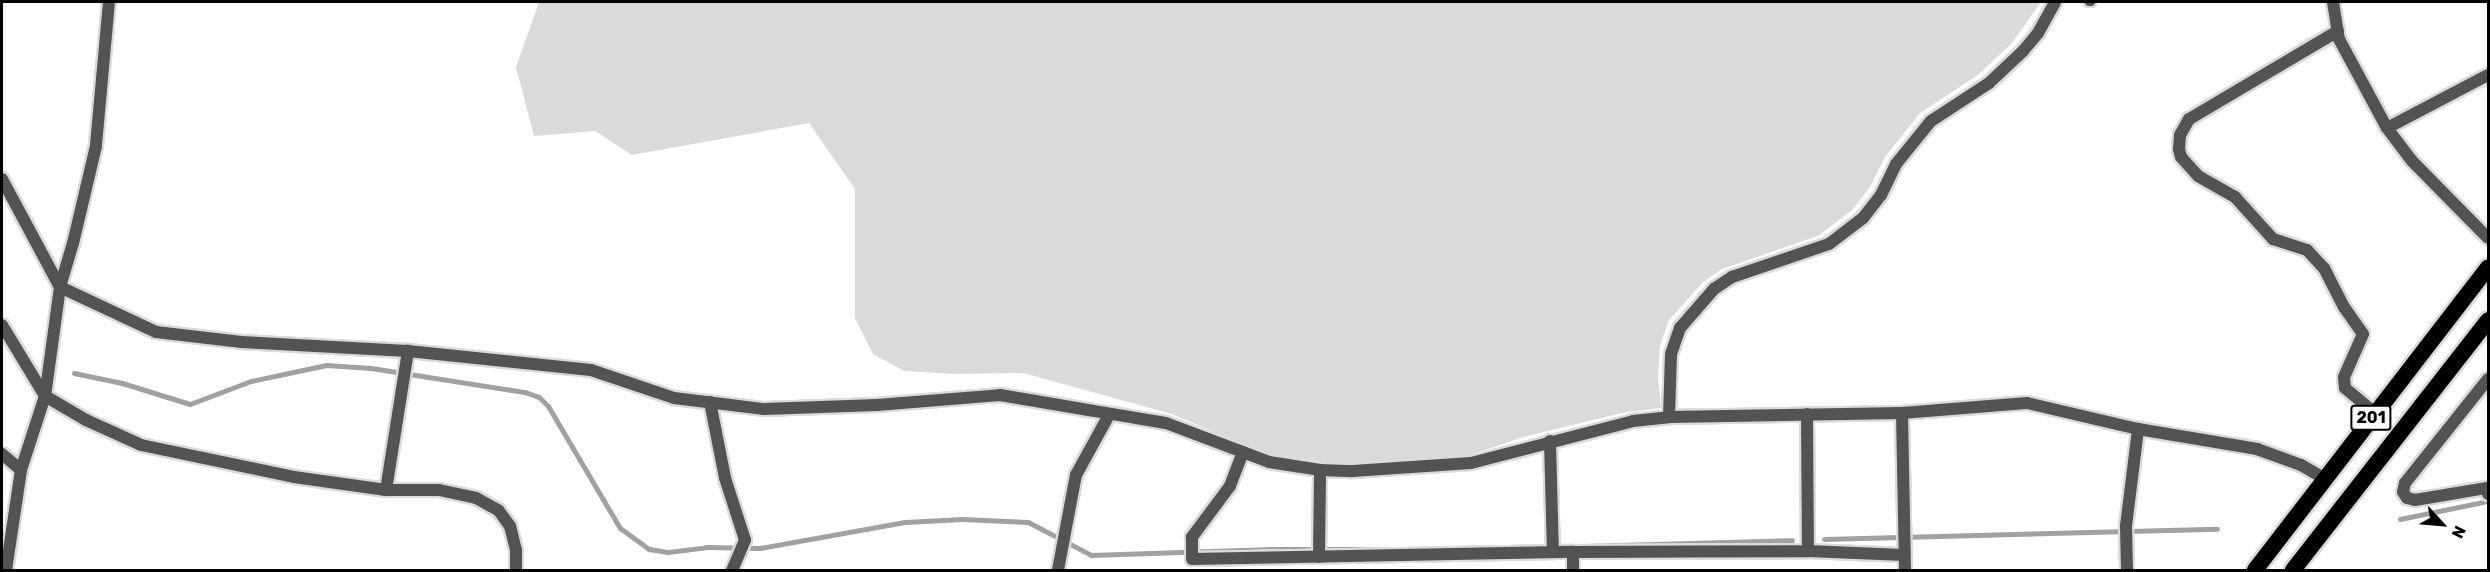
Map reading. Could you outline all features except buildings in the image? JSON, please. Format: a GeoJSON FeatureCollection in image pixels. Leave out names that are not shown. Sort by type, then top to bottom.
{"type":"FeatureCollection","features":[{"type":"Feature","properties":{"kind":"highway","name":"201"},"geometry":{"type":"LineString","coordinates":[[2255,570],[2488,267]]}},
{"type":"Feature","properties":{"kind":"highway","name":"201"},"geometry":{"type":"LineString","coordinates":[[2293,570],[2488,320]]}},
{"type":"Feature","properties":{"kind":"street"},"geometry":{"type":"LineString","coordinates":[[6,570],[6,527],[21,470],[45,396],[60,287],[74,243],[96,146],[109,2]]}},
{"type":"Feature","properties":{"kind":"street"},"geometry":{"type":"LineString","coordinates":[[1669,417],[1671,354],[1680,328],[1714,290],[1732,277],[1829,244],[1863,218],[1881,195],[1896,164],[1931,121],[1989,83],[2023,51],[2043,24],[2055,2]]}},
{"type":"Feature","properties":{"kind":"street"},"geometry":{"type":"LineString","coordinates":[[2333,2],[2339,39],[2387,128],[2412,161],[2488,238]]}},
{"type":"Feature","properties":{"kind":"street"},"geometry":{"type":"LineString","coordinates":[[2338,31],[2189,119],[2180,135],[2179,148],[2181,157],[2198,176],[2235,197],[2273,239],[2307,250],[2324,268],[2344,307],[2362,334],[2344,377],[2345,388],[2375,413]]}},
{"type":"Feature","properties":{"kind":"street"},"geometry":{"type":"LineString","coordinates":[[2387,128],[2488,75]]}},
{"type":"Feature","properties":{"kind":"street"},"geometry":{"type":"LineString","coordinates":[[2,178],[60,287],[156,332],[241,342],[408,351],[591,370],[674,398],[764,409],[877,405],[1000,395],[1166,423],[1269,462],[1320,470],[1353,471],[1471,463],[1633,421],[1669,417],[1902,413],[2027,403],[2138,429],[2267,452],[2301,465],[2325,479]]}},
{"type":"Feature","properties":{"kind":"street"},"geometry":{"type":"LineString","coordinates":[[2,325],[45,396],[86,420],[141,445],[294,477],[386,490],[440,490],[476,498],[499,511],[510,526],[516,550],[516,570]]}},
{"type":"Feature","properties":{"kind":"street"},"geometry":{"type":"LineString","coordinates":[[386,490],[408,351]]}},
{"type":"Feature","properties":{"kind":"street"},"geometry":{"type":"LineString","coordinates":[[2488,379],[2405,483],[2403,492],[2407,498],[2415,500],[2487,489],[2488,493]]}},
{"type":"Feature","properties":{"kind":"street"},"geometry":{"type":"LineString","coordinates":[[710,402],[725,478],[745,540],[732,570]]}},
{"type":"Feature","properties":{"kind":"street"},"geometry":{"type":"LineString","coordinates":[[1902,413],[1905,570]]}},
{"type":"Feature","properties":{"kind":"street"},"geometry":{"type":"LineString","coordinates":[[1807,414],[1808,551]]}},
{"type":"Feature","properties":{"kind":"street"},"geometry":{"type":"LineString","coordinates":[[1058,570],[1076,475],[1109,415]]}},
{"type":"Feature","properties":{"kind":"street"},"geometry":{"type":"LineString","coordinates":[[2127,570],[2126,532],[2138,429]]}},
{"type":"Feature","properties":{"kind":"street"},"geometry":{"type":"LineString","coordinates":[[1550,441],[1553,547]]}},
{"type":"Feature","properties":{"kind":"street"},"geometry":{"type":"LineString","coordinates":[[1243,452],[1230,486],[1192,537],[1192,559],[1319,557],[1553,547],[1573,552],[1904,550]]}},
{"type":"Feature","properties":{"kind":"street"},"geometry":{"type":"LineString","coordinates":[[2,454],[21,470]]}},
{"type":"Feature","properties":{"kind":"street"},"geometry":{"type":"LineString","coordinates":[[1319,557],[1320,470]]}},
{"type":"Feature","properties":{"kind":"street"},"geometry":{"type":"LineString","coordinates":[[1573,552],[1573,570]]}},
{"type":"Feature","properties":{"kind":"shaded area"},"geometry":{"type":"Polygon","coordinates":[[[539,2],[2041,2],[2012,43],[1978,75],[1920,113],[1885,157],[1870,187],[1852,210],[1818,236],[1722,269],[1703,282],[1669,320],[1660,346],[1658,377],[1661,408],[1622,413],[1527,436],[1467,456],[1342,464],[1309,463],[1258,451],[1172,414],[1023,373],[955,374],[904,371],[873,354],[855,318],[855,189],[809,123],[632,155],[595,131],[534,136],[516,67],[539,2]]]}},
{"type":"Feature","properties":{"kind":"waterway"},"geometry":{"type":"LineString","coordinates":[[74,373],[122,383],[190,404],[251,381],[326,365],[371,368],[525,392],[539,397],[548,406],[620,528],[649,549],[668,552],[706,547],[760,548],[905,522],[962,519],[1028,522],[1091,555],[1275,549],[1445,549]]}},
{"type":"Feature","properties":{"kind":"waterway"},"geometry":{"type":"LineString","coordinates":[[2400,519],[2488,501]]}},
{"type":"Feature","properties":{"kind":"waterway"},"geometry":{"type":"LineString","coordinates":[[1824,539],[2217,529]]}},
{"type":"Feature","properties":{"kind":"waterway"},"geometry":{"type":"LineString","coordinates":[[1583,546],[1792,540]]}}]}
